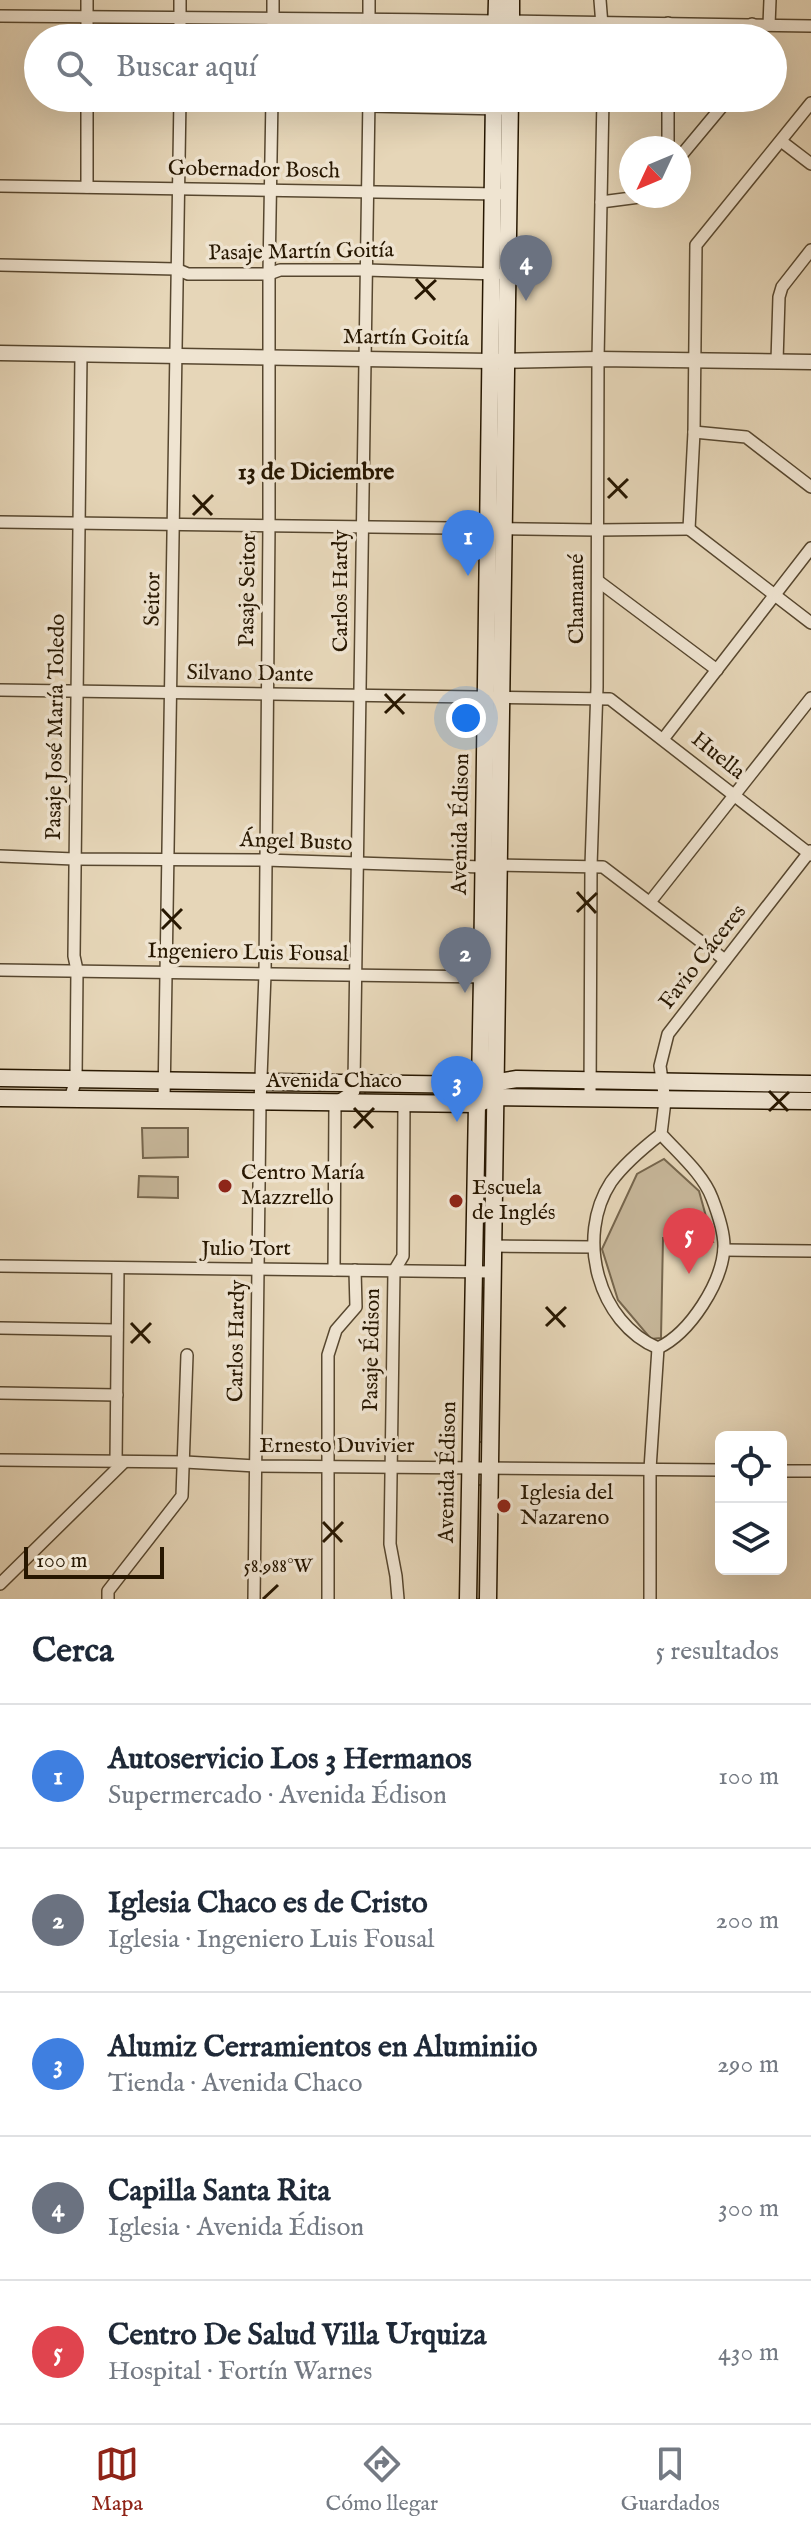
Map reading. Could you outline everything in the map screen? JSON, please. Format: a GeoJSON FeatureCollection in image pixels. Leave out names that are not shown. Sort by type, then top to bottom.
{"type":"FeatureCollection","features":[{"type":"Feature","properties":{"kind":"main road"},"geometry":{"type":"LineString","coordinates":[[497,0],[506,24]]}},
{"type":"Feature","properties":{"kind":"main road"},"geometry":{"type":"LineString","coordinates":[[502,24],[511,0]]}},
{"type":"Feature","properties":{"kind":"main road","name":"Avenida Édison"},"geometry":{"type":"LineString","coordinates":[[468,1599],[470,1466],[484,1272],[493,1246],[489,977],[501,112]]}},
{"type":"Feature","properties":{"kind":"main road","name":"Avenida Chaco"},"geometry":{"type":"LineString","coordinates":[[0,1078],[489,1088],[590,1100],[811,1101]]}},
{"type":"Feature","properties":{"kind":"main road","name":"Avenida Chaco"},"geometry":{"type":"LineString","coordinates":[[489,1088],[517,1079],[811,1084]]}},
{"type":"Feature","properties":{"kind":"main road","name":"Avenida Édison"},"geometry":{"type":"LineString","coordinates":[[488,1599],[491,1467],[477,1104],[489,1088]]}},
{"type":"Feature","properties":{"kind":"main road","name":"Avenida Chaco"},"geometry":{"type":"LineString","coordinates":[[0,1098],[477,1104]]}},
{"type":"Feature","properties":{"kind":"street"},"geometry":{"type":"LineString","coordinates":[[87,0],[87,24]]}},
{"type":"Feature","properties":{"kind":"street"},"geometry":{"type":"LineString","coordinates":[[180,0],[180,24]]}},
{"type":"Feature","properties":{"kind":"street"},"geometry":{"type":"LineString","coordinates":[[273,0],[273,24]]}},
{"type":"Feature","properties":{"kind":"street"},"geometry":{"type":"LineString","coordinates":[[369,0],[369,24]]}},
{"type":"Feature","properties":{"kind":"street"},"geometry":{"type":"LineString","coordinates":[[600,0],[604,22]]}},
{"type":"Feature","properties":{"kind":"street"},"geometry":{"type":"LineString","coordinates":[[769,24],[770,0]]}},
{"type":"Feature","properties":{"kind":"street"},"geometry":{"type":"LineString","coordinates":[[0,16],[752,24]]}},
{"type":"Feature","properties":{"kind":"street"},"geometry":{"type":"LineString","coordinates":[[787,25],[811,26]]}},
{"type":"Feature","properties":{"kind":"street"},"geometry":{"type":"LineString","coordinates":[[689,529],[694,432],[696,245],[811,103]]}},
{"type":"Feature","properties":{"kind":"street"},"geometry":{"type":"LineString","coordinates":[[87,112],[87,187]]}},
{"type":"Feature","properties":{"kind":"street","name":"Seitor"},"geometry":{"type":"LineString","coordinates":[[164,1100],[180,112]]}},
{"type":"Feature","properties":{"kind":"street","name":"Pasaje Seitor"},"geometry":{"type":"LineString","coordinates":[[261,1082],[265,974],[272,112]]}},
{"type":"Feature","properties":{"kind":"street","name":"Carlos Hardy"},"geometry":{"type":"LineString","coordinates":[[354,1083],[369,112]]}},
{"type":"Feature","properties":{"kind":"street","name":"Chamamé"},"geometry":{"type":"LineString","coordinates":[[590,1100],[603,112]]}},
{"type":"Feature","properties":{"kind":"street"},"geometry":{"type":"LineString","coordinates":[[668,112],[668,136]]}},
{"type":"Feature","properties":{"kind":"street"},"geometry":{"type":"LineString","coordinates":[[691,144],[717,112]]}},
{"type":"Feature","properties":{"kind":"street"},"geometry":{"type":"LineString","coordinates":[[781,141],[811,164]]}},
{"type":"Feature","properties":{"kind":"street","name":"Gobernador Bosch"},"geometry":{"type":"LineString","coordinates":[[0,186],[499,194]]}},
{"type":"Feature","properties":{"kind":"street"},"geometry":{"type":"LineString","coordinates":[[601,202],[619,200]]}},
{"type":"Feature","properties":{"kind":"street"},"geometry":{"type":"LineString","coordinates":[[777,361],[782,287],[811,250]]}},
{"type":"Feature","properties":{"kind":"street","name":"Pasaje Martín Goitía"},"geometry":{"type":"LineString","coordinates":[[0,265],[176,269],[188,274],[269,274],[280,270],[499,274]]}},
{"type":"Feature","properties":{"kind":"street","name":"Martín Goitía"},"geometry":{"type":"LineString","coordinates":[[0,353],[811,362]]}},
{"type":"Feature","properties":{"kind":"street","name":"Pasaje José María Toledo"},"geometry":{"type":"LineString","coordinates":[[70,1099],[76,1079],[74,859],[81,355]]}},
{"type":"Feature","properties":{"kind":"street"},"geometry":{"type":"LineString","coordinates":[[694,432],[746,437],[811,487]]}},
{"type":"Feature","properties":{"kind":"street"},"geometry":{"type":"LineString","coordinates":[[0,522],[689,529],[811,623]]}},
{"type":"Feature","properties":{"kind":"street"},"geometry":{"type":"LineString","coordinates":[[664,738],[811,548]]}},
{"type":"Feature","properties":{"kind":"street"},"geometry":{"type":"LineString","coordinates":[[598,581],[717,670]]}},
{"type":"Feature","properties":{"kind":"street","name":"Silvano Dante"},"geometry":{"type":"LineString","coordinates":[[0,690],[595,699]]}},
{"type":"Feature","properties":{"kind":"street"},"geometry":{"type":"LineString","coordinates":[[650,902],[811,698]]}},
{"type":"Feature","properties":{"kind":"street","name":"Huella"},"geometry":{"type":"LineString","coordinates":[[595,699],[610,699],[810,853]]}},
{"type":"Feature","properties":{"kind":"street","name":"Favio Cáceres"},"geometry":{"type":"LineString","coordinates":[[661,1134],[665,1101],[660,1066],[668,1034],[810,853]]}},
{"type":"Feature","properties":{"kind":"street","name":"Ángel Busto"},"geometry":{"type":"LineString","coordinates":[[0,856],[591,866]]}},
{"type":"Feature","properties":{"kind":"street"},"geometry":{"type":"LineString","coordinates":[[591,866],[603,867],[725,960]]}},
{"type":"Feature","properties":{"kind":"street","name":"Ingeniero Luis Fousal"},"geometry":{"type":"LineString","coordinates":[[0,970],[489,977]]}},
{"type":"Feature","properties":{"kind":"street","name":"Carlos Hardy"},"geometry":{"type":"LineString","coordinates":[[254,1599],[261,1082]]}},
{"type":"Feature","properties":{"kind":"street"},"geometry":{"type":"LineString","coordinates":[[334,1270],[335,1103],[354,1091],[354,1083]]}},
{"type":"Feature","properties":{"kind":"street","name":"Pasaje Édison"},"geometry":{"type":"LineString","coordinates":[[398,1599],[390,1544],[390,1466],[394,1271],[403,1256],[404,1103]]}},
{"type":"Feature","properties":{"kind":"street"},"geometry":{"type":"LineString","coordinates":[[661,1134],[703,1181],[712,1197],[724,1250],[714,1285],[703,1304],[672,1342],[658,1348],[627,1328],[606,1297],[593,1247],[596,1219],[610,1184],[641,1149],[661,1134]]}},
{"type":"Feature","properties":{"kind":"street"},"geometry":{"type":"LineString","coordinates":[[493,1246],[593,1247]]}},
{"type":"Feature","properties":{"kind":"street"},"geometry":{"type":"LineString","coordinates":[[724,1250],[811,1251]]}},
{"type":"Feature","properties":{"kind":"street","name":"Julio Tort"},"geometry":{"type":"LineString","coordinates":[[0,1266],[484,1272]]}},
{"type":"Feature","properties":{"kind":"street"},"geometry":{"type":"LineString","coordinates":[[0,1584],[120,1462],[118,1268]]}},
{"type":"Feature","properties":{"kind":"street"},"geometry":{"type":"LineString","coordinates":[[328,1599],[328,1355],[336,1330],[356,1307],[355,1270]]}},
{"type":"Feature","properties":{"kind":"street"},"geometry":{"type":"LineString","coordinates":[[0,1328],[117,1330]]}},
{"type":"Feature","properties":{"kind":"street"},"geometry":{"type":"LineString","coordinates":[[650,1599],[650,1469],[658,1348]]}},
{"type":"Feature","properties":{"kind":"street"},"geometry":{"type":"LineString","coordinates":[[108,1599],[108,1591],[182,1496],[187,1355]]}},
{"type":"Feature","properties":{"kind":"street"},"geometry":{"type":"LineString","coordinates":[[0,1393],[117,1395]]}},
{"type":"Feature","properties":{"kind":"street","name":"Ernesto Duvivier"},"geometry":{"type":"LineString","coordinates":[[0,1460],[256,1466],[715,1470]]}},
{"type":"Feature","properties":{"kind":"street"},"geometry":{"type":"LineString","coordinates":[[787,1471],[811,1471]]}},
{"type":"Feature","properties":{"kind":"shaded area"},"geometry":{"type":"Polygon","coordinates":[[[365,1087],[466,1089],[466,1098],[365,1096],[365,1087]]]}},
{"type":"Feature","properties":{"kind":"shaded area"},"geometry":{"type":"Polygon","coordinates":[[[481,1120],[489,1120],[487,1229],[479,1230],[481,1120]]]}},
{"type":"Feature","properties":{"kind":"shaded area"},"geometry":{"type":"Polygon","coordinates":[[[142,1128],[188,1128],[188,1157],[143,1158],[142,1128]]]}},
{"type":"Feature","properties":{"kind":"shaded area"},"geometry":{"type":"Polygon","coordinates":[[[664,1159],[699,1191],[713,1242],[663,1238],[661,1338],[651,1339],[618,1300],[602,1249],[637,1174],[664,1159]]]}},
{"type":"Feature","properties":{"kind":"shaded area"},"geometry":{"type":"Polygon","coordinates":[[[139,1176],[178,1177],[178,1198],[138,1197],[139,1176]]]}},
{"type":"Feature","properties":{"kind":"shaded area"},"geometry":{"type":"Polygon","coordinates":[[[479,1288],[486,1288],[485,1442],[477,1442],[479,1288]]]}},
{"type":"Feature","properties":{"kind":"shaded area"},"geometry":{"type":"Polygon","coordinates":[[[477,1485],[484,1485],[482,1599],[474,1599],[477,1485]]]}},
{"type":"Feature","properties":{"kind":"place","name":"Capilla Santa Rita"},"geometry":{"type":"Point","coordinates":[526,301]}},
{"type":"Feature","properties":{"kind":"place","name":"Autoservicio Los 3 Hermanos"},"geometry":{"type":"Point","coordinates":[468,576]}},
{"type":"Feature","properties":{"kind":"place","name":"Iglesia Chaco es de Cristo"},"geometry":{"type":"Point","coordinates":[465,993]}},
{"type":"Feature","properties":{"kind":"place","name":"Alumiz Cerramientos en Aluminiio"},"geometry":{"type":"Point","coordinates":[457,1122]}},
{"type":"Feature","properties":{"kind":"place","name":"Centro María Mazzrello"},"geometry":{"type":"Point","coordinates":[225,1186]}},
{"type":"Feature","properties":{"kind":"place","name":"Escuela de Inglés"},"geometry":{"type":"Point","coordinates":[456,1201]}},
{"type":"Feature","properties":{"kind":"place","name":"Centro De Salud Villa Urquiza"},"geometry":{"type":"Point","coordinates":[689,1274]}},
{"type":"Feature","properties":{"kind":"place","name":"Iglesia del Nazareno"},"geometry":{"type":"Point","coordinates":[504,1506]}},
{"type":"Feature","properties":{"kind":"district","name":"13 de Diciembre"},"geometry":{"type":"Point","coordinates":[316,472]}}]}
